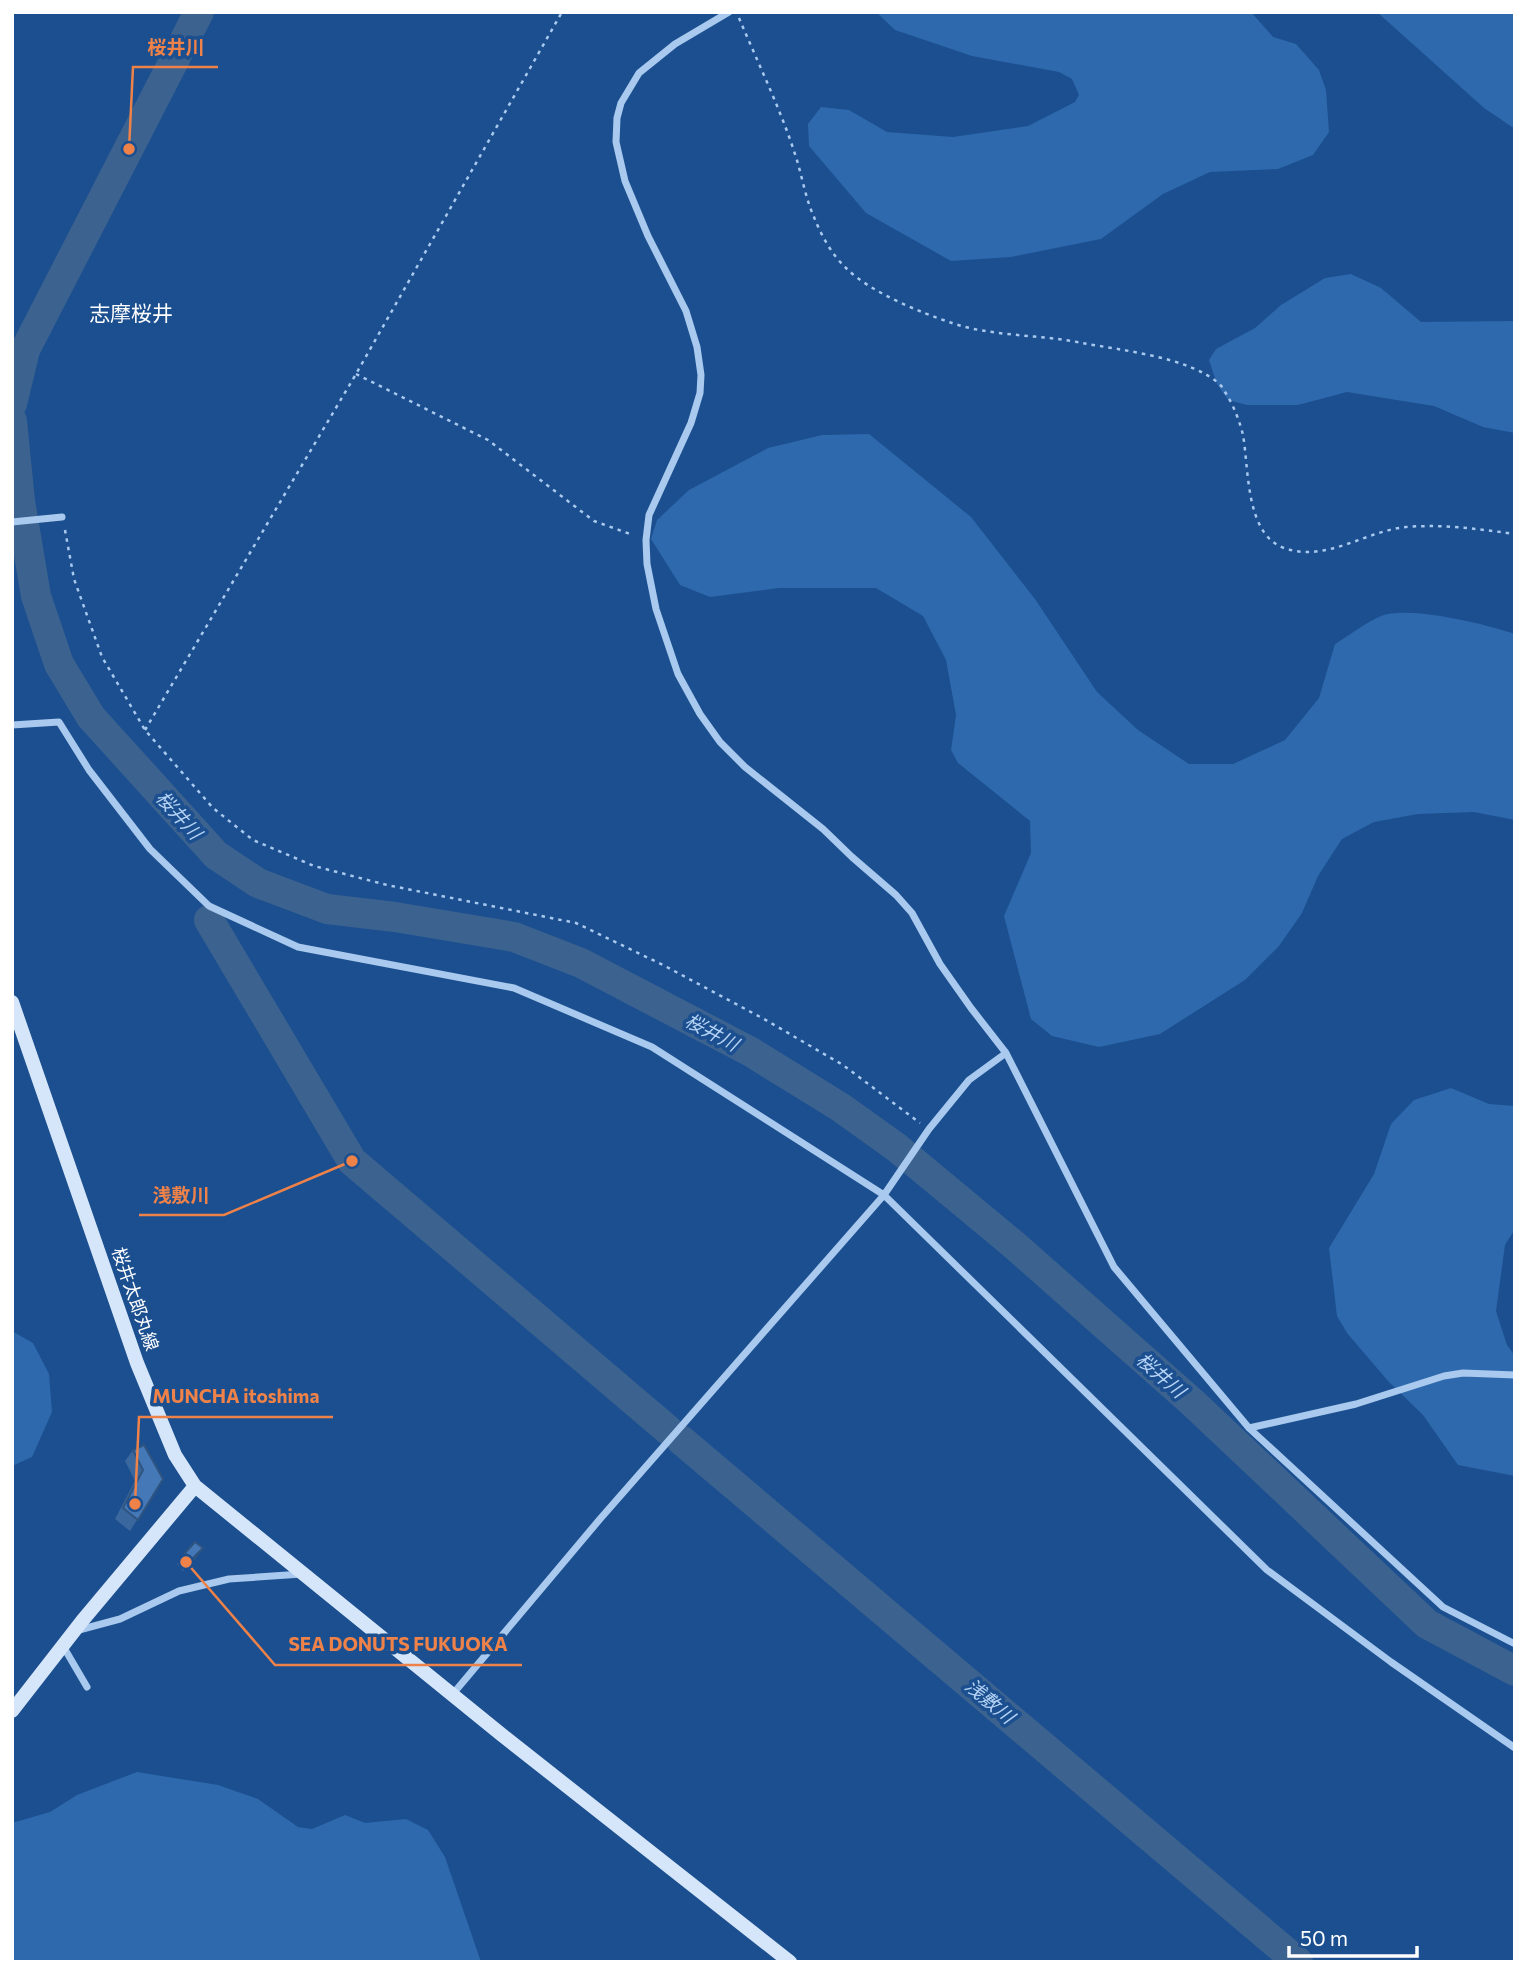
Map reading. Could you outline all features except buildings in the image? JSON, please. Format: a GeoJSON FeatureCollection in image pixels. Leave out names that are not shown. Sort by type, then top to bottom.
{"type":"FeatureCollection","features":[{"type":"Feature","properties":{"kind":"main road","name":"桜井太郎丸線"},"geometry":{"type":"LineString","coordinates":[[12,1002],[137,1363],[175,1455],[195,1486],[452,1695],[790,1962]]}},
{"type":"Feature","properties":{"kind":"main road"},"geometry":{"type":"LineString","coordinates":[[12,1711],[74,1631],[195,1486]]}},
{"type":"Feature","properties":{"kind":"street"},"geometry":{"type":"LineString","coordinates":[[729,12],[675,44],[639,73],[621,103],[617,118],[616,142],[625,181],[648,236],[686,311],[697,347],[701,374],[700,393],[691,423],[649,515],[646,540],[647,564],[656,609],[678,674],[700,714],[720,742],[745,767],[823,829],[896,895],[912,913],[940,964],[1006,1053],[1114,1267],[1249,1428],[1443,1607],[1515,1644]]}},
{"type":"Feature","properties":{"kind":"street"},"geometry":{"type":"LineString","coordinates":[[12,522],[62,517]]}},
{"type":"Feature","properties":{"kind":"street"},"geometry":{"type":"LineString","coordinates":[[12,725],[59,722],[89,771],[150,849],[209,906],[298,947],[514,988],[652,1046],[884,1195],[1267,1570],[1391,1662],[1515,1748]]}},
{"type":"Feature","properties":{"kind":"street"},"geometry":{"type":"LineString","coordinates":[[452,1695],[600,1519],[884,1195],[891,1181],[929,1129],[969,1080],[1006,1053]]}},
{"type":"Feature","properties":{"kind":"street"},"geometry":{"type":"LineString","coordinates":[[1249,1428],[1356,1404],[1444,1376],[1463,1373],[1515,1375]]}},
{"type":"Feature","properties":{"kind":"street"},"geometry":{"type":"LineString","coordinates":[[74,1631],[120,1619],[179,1591],[229,1579],[303,1574]]}},
{"type":"Feature","properties":{"kind":"street"},"geometry":{"type":"LineString","coordinates":[[62,1646],[87,1687]]}},
{"type":"Feature","properties":{"kind":"path"},"geometry":{"type":"LineString","coordinates":[[145,730],[356,374],[562,12]]}},
{"type":"Feature","properties":{"kind":"path"},"geometry":{"type":"LineString","coordinates":[[737,12],[796,155],[814,218],[833,252],[855,276],[891,297],[953,324],[1011,335],[1068,340],[1152,356],[1190,367],[1217,381],[1233,405],[1243,435],[1247,477],[1262,530],[1270,540],[1284,548],[1308,552],[1340,547],[1403,527],[1440,525],[1515,534]]}},
{"type":"Feature","properties":{"kind":"path"},"geometry":{"type":"LineString","coordinates":[[356,374],[488,440],[594,521],[646,540]]}},
{"type":"Feature","properties":{"kind":"path"},"geometry":{"type":"LineString","coordinates":[[62,517],[74,579],[102,657],[145,730],[213,808],[253,840],[326,870],[576,923],[663,965],[843,1065],[929,1129]]}},
{"type":"Feature","properties":{"kind":"shaded area"},"geometry":{"type":"Polygon","coordinates":[[[876,12],[1251,12],[1273,37],[1296,44],[1319,70],[1326,90],[1329,132],[1313,155],[1278,169],[1210,172],[1163,194],[1101,239],[1011,257],[951,261],[866,213],[809,146],[808,124],[821,107],[849,110],[887,132],[953,137],[1028,126],[1075,102],[1079,95],[1072,79],[1059,72],[972,56],[895,30],[876,12]]]}},
{"type":"Feature","properties":{"kind":"shaded area"},"geometry":{"type":"Polygon","coordinates":[[[1377,12],[1515,12],[1515,129],[1484,108],[1377,12]]]}},
{"type":"Feature","properties":{"kind":"shaded area"},"geometry":{"type":"Polygon","coordinates":[[[1351,274],[1381,288],[1421,322],[1515,321],[1515,433],[1483,427],[1434,406],[1347,392],[1298,405],[1247,405],[1228,400],[1217,384],[1209,360],[1216,349],[1255,328],[1281,305],[1325,278],[1351,274]]]}},
{"type":"Feature","properties":{"kind":"shaded area"},"geometry":{"type":"Polygon","coordinates":[[[869,434],[971,517],[1035,599],[1097,692],[1138,730],[1189,764],[1233,764],[1285,740],[1319,698],[1335,644],[1381,616],[1393,613],[1427,614],[1486,625],[1515,634],[1515,820],[1474,812],[1418,814],[1374,822],[1342,839],[1318,876],[1302,913],[1279,946],[1245,980],[1160,1034],[1099,1047],[1052,1036],[1031,1019],[1004,916],[1031,853],[1030,821],[958,763],[951,750],[956,715],[946,660],[923,616],[876,588],[779,588],[710,597],[680,585],[651,539],[657,520],[689,490],[768,448],[822,435],[869,434]]]}},
{"type":"Feature","properties":{"kind":"shaded area"},"geometry":{"type":"Polygon","coordinates":[[[1451,1088],[1489,1104],[1515,1106],[1515,1229],[1505,1245],[1496,1311],[1507,1345],[1515,1356],[1515,1476],[1458,1465],[1423,1415],[1388,1381],[1347,1333],[1337,1316],[1329,1248],[1374,1174],[1391,1124],[1414,1100],[1451,1088]]]}},
{"type":"Feature","properties":{"kind":"shaded area"},"geometry":{"type":"Polygon","coordinates":[[[12,1331],[33,1343],[49,1374],[52,1412],[32,1457],[12,1466],[12,1331]]]}},
{"type":"Feature","properties":{"kind":"shaded area"},"geometry":{"type":"Polygon","coordinates":[[[137,1772],[218,1785],[258,1799],[298,1827],[312,1829],[345,1815],[365,1823],[406,1819],[428,1830],[445,1857],[481,1962],[12,1962],[12,1823],[50,1812],[77,1795],[137,1772]]]}},
{"type":"Feature","properties":{"kind":"waterway","name":"桜井川"},"geometry":{"type":"LineString","coordinates":[[12,404],[25,350],[199,12]]}},
{"type":"Feature","properties":{"kind":"waterway","name":"桜井川"},"geometry":{"type":"LineString","coordinates":[[12,421],[20,501],[36,596],[59,664],[91,717],[216,855],[258,883],[327,909],[395,917],[514,937],[581,963],[751,1052],[840,1107],[896,1147],[1013,1244],[1193,1403],[1427,1624],[1515,1671]]}},
{"type":"Feature","properties":{"kind":"waterway","name":"浅敷川"},"geometry":{"type":"LineString","coordinates":[[209,920],[352,1161],[668,1430]]}},
{"type":"Feature","properties":{"kind":"waterway","name":"浅敷川"},"geometry":{"type":"LineString","coordinates":[[681,1440],[1298,1962]]}},
{"type":"Feature","properties":{"kind":"place","name":"桜井川"},"geometry":{"type":"Point","coordinates":[129,149]}},
{"type":"Feature","properties":{"kind":"place","name":"浅敷川"},"geometry":{"type":"Point","coordinates":[352,1161]}},
{"type":"Feature","properties":{"kind":"place","name":"MUNCHA itoshima"},"geometry":{"type":"Point","coordinates":[135,1504]}},
{"type":"Feature","properties":{"kind":"place","name":"SEA DONUTS FUKUOKA"},"geometry":{"type":"Point","coordinates":[186,1562]}},
{"type":"Feature","properties":{"kind":"district","name":"志摩桜井"},"geometry":{"type":"Point","coordinates":[131,314]}}]}
